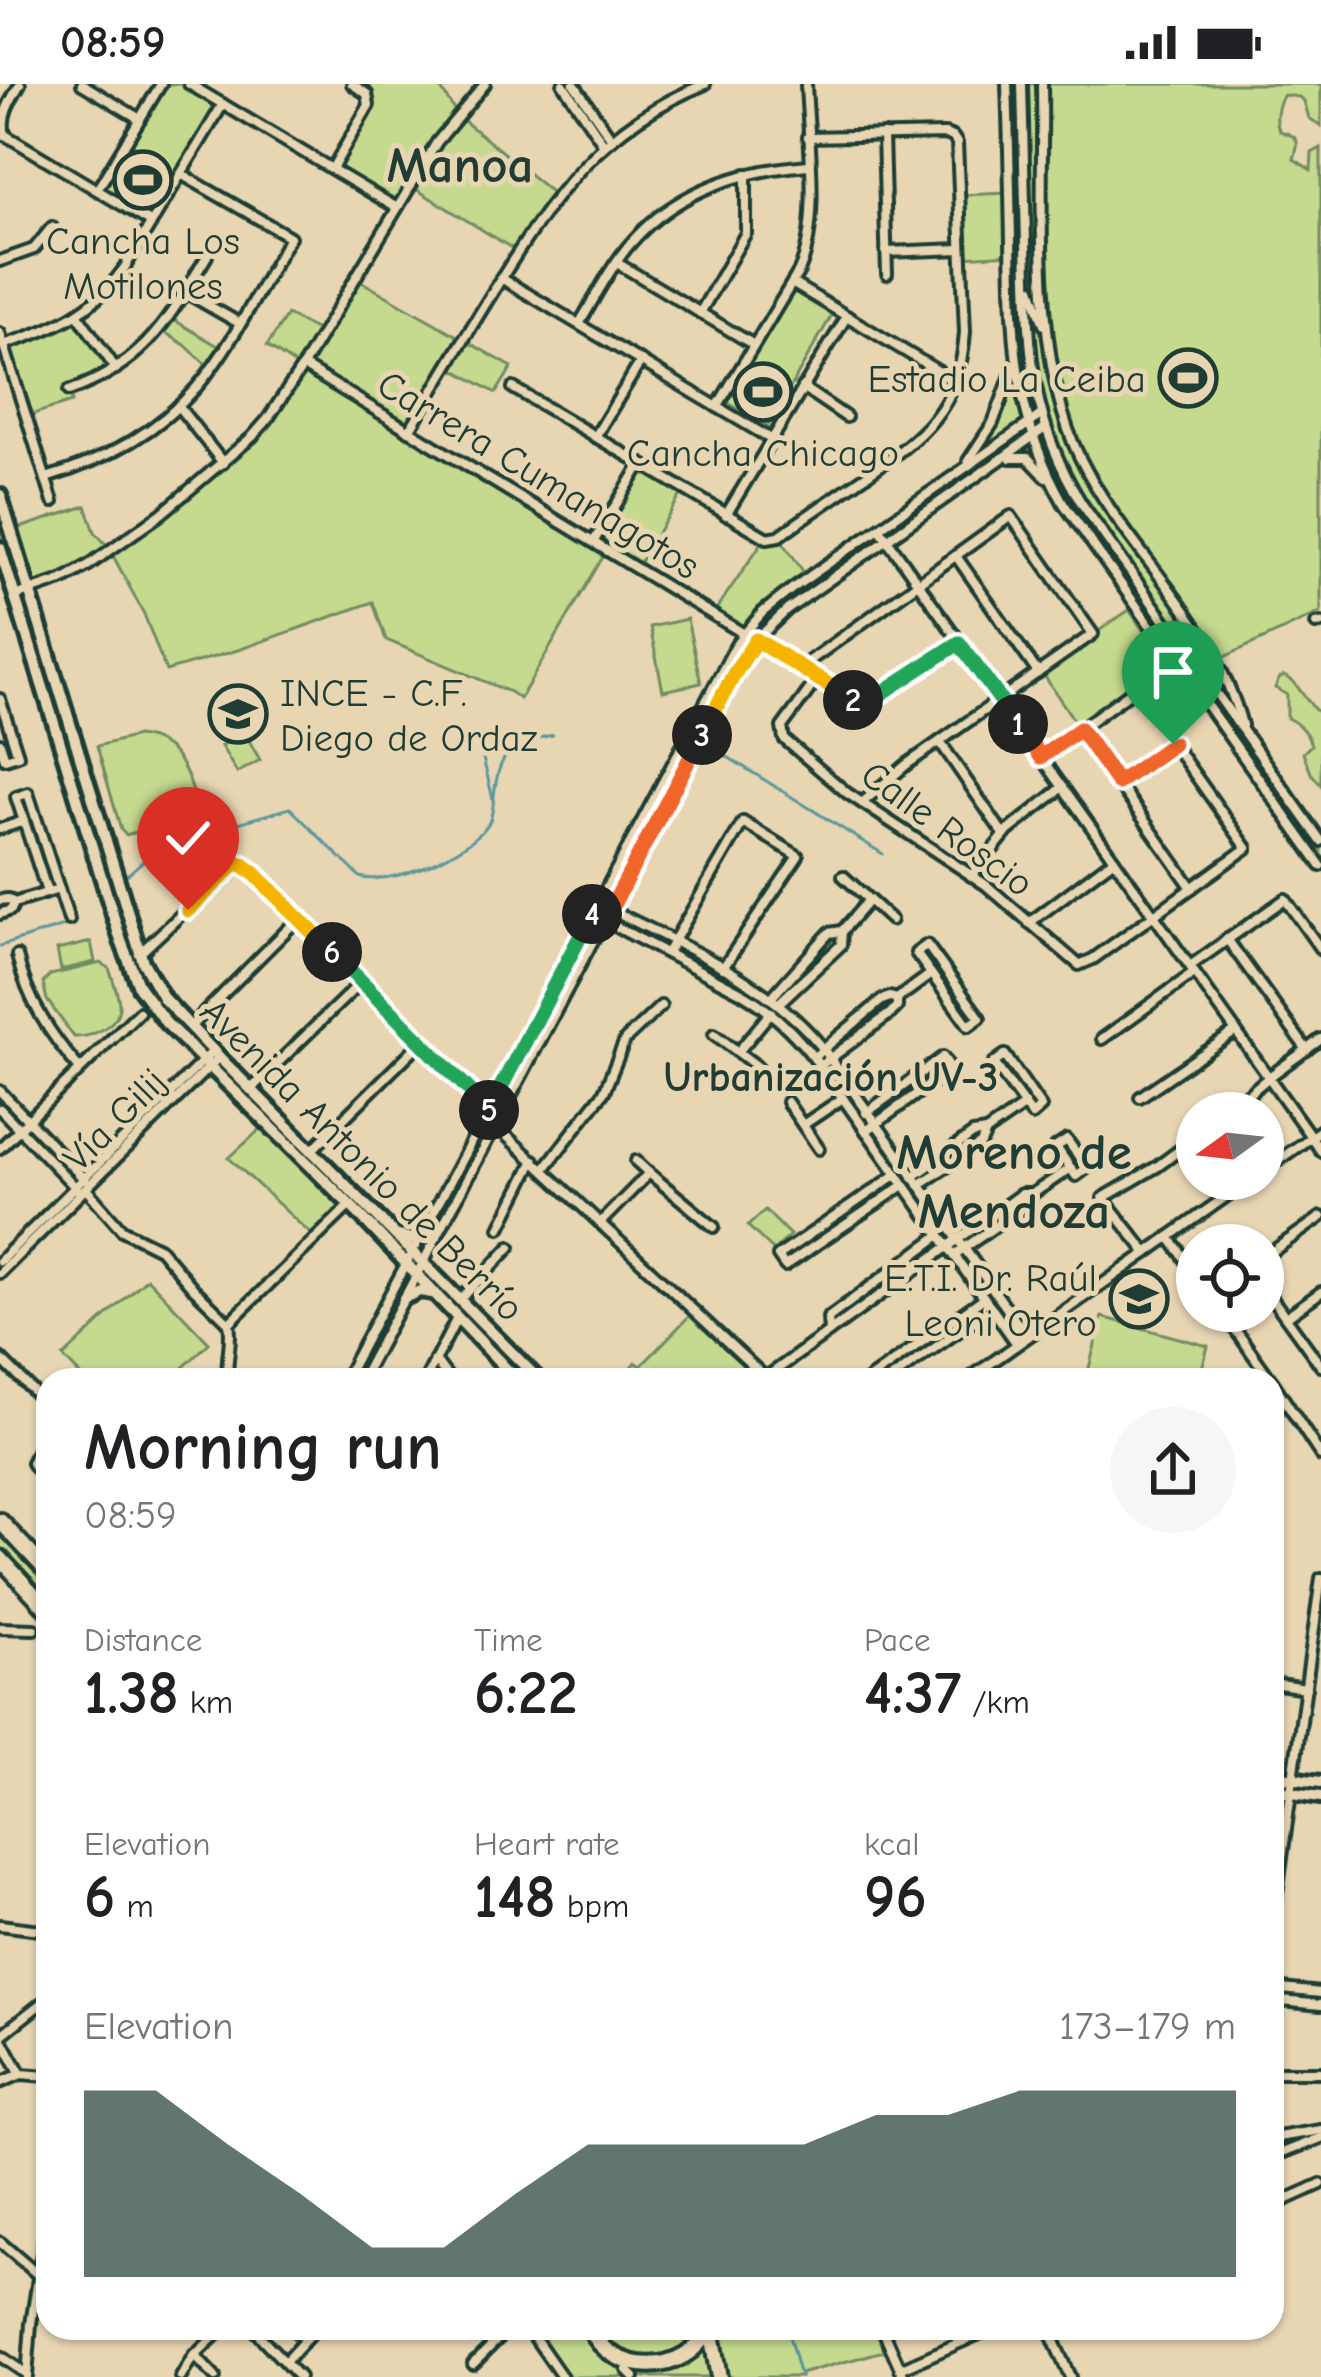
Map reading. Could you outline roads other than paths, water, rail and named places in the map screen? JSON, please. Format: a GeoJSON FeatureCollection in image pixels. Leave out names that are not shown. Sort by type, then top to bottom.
{"type":"FeatureCollection","features":[{"type":"Feature","properties":{"kind":"highway"},"geometry":{"type":"LineString","coordinates":[[0,1520],[36,1559]]}},
{"type":"Feature","properties":{"kind":"highway"},"geometry":{"type":"LineString","coordinates":[[0,1558],[36,1597]]}},
{"type":"Feature","properties":{"kind":"highway"},"geometry":{"type":"LineString","coordinates":[[596,2340],[613,2361],[637,2374],[683,2363],[703,2340]]}},
{"type":"Feature","properties":{"kind":"highway"},"geometry":{"type":"LineString","coordinates":[[711,2340],[719,2377]]}},
{"type":"Feature","properties":{"kind":"street"},"geometry":{"type":"LineString","coordinates":[[20,84],[1,117],[3,133],[152,223]]}},
{"type":"Feature","properties":{"kind":"street"},"geometry":{"type":"LineString","coordinates":[[82,84],[140,119]]}},
{"type":"Feature","properties":{"kind":"street"},"geometry":{"type":"LineString","coordinates":[[97,190],[161,84]]}},
{"type":"Feature","properties":{"kind":"street"},"geometry":{"type":"LineString","coordinates":[[188,84],[397,208]]}},
{"type":"Feature","properties":{"kind":"street"},"geometry":{"type":"LineString","coordinates":[[332,169],[368,109],[369,97],[352,84]]}},
{"type":"Feature","properties":{"kind":"street"},"geometry":{"type":"LineString","coordinates":[[14,596],[89,565],[224,463],[267,420],[437,142],[485,84]]}},
{"type":"Feature","properties":{"kind":"street"},"geometry":{"type":"LineString","coordinates":[[563,84],[608,142]]}},
{"type":"Feature","properties":{"kind":"street"},"geometry":{"type":"LineString","coordinates":[[574,84],[608,142]]}},
{"type":"Feature","properties":{"kind":"street"},"geometry":{"type":"LineString","coordinates":[[410,430],[532,227],[569,178],[608,142],[657,108],[705,84]]}},
{"type":"Feature","properties":{"kind":"street"},"geometry":{"type":"LineString","coordinates":[[717,407],[803,264],[811,208],[806,84]]}},
{"type":"Feature","properties":{"kind":"street"},"geometry":{"type":"LineString","coordinates":[[1007,84],[1015,360],[1029,424],[1060,496]]}},
{"type":"Feature","properties":{"kind":"street"},"geometry":{"type":"LineString","coordinates":[[1022,84],[1029,347],[1045,428],[1074,490],[1321,841]]}},
{"type":"Feature","properties":{"kind":"street"},"geometry":{"type":"LineString","coordinates":[[1042,84],[1048,338]]}},
{"type":"Feature","properties":{"kind":"street"},"geometry":{"type":"LineString","coordinates":[[3,345],[78,315],[110,288],[223,104]]}},
{"type":"Feature","properties":{"kind":"street"},"geometry":{"type":"LineString","coordinates":[[513,388],[771,539],[914,443],[935,421],[956,382],[964,332],[957,147],[945,134],[808,137]]}},
{"type":"Feature","properties":{"kind":"street"},"geometry":{"type":"LineString","coordinates":[[883,135],[886,274]]}},
{"type":"Feature","properties":{"kind":"street"},"geometry":{"type":"LineString","coordinates":[[579,324],[637,236],[673,206],[715,183],[809,165]]}},
{"type":"Feature","properties":{"kind":"street"},"geometry":{"type":"LineString","coordinates":[[46,478],[117,452],[178,406],[204,379],[290,237],[181,174]]}},
{"type":"Feature","properties":{"kind":"street"},"geometry":{"type":"LineString","coordinates":[[700,313],[746,233],[746,174]]}},
{"type":"Feature","properties":{"kind":"street"},"geometry":{"type":"LineString","coordinates":[[0,261],[34,249],[52,227]]}},
{"type":"Feature","properties":{"kind":"street"},"geometry":{"type":"LineString","coordinates":[[886,252],[962,249]]}},
{"type":"Feature","properties":{"kind":"street"},"geometry":{"type":"LineString","coordinates":[[69,391],[116,369],[152,340],[207,256]]}},
{"type":"Feature","properties":{"kind":"street"},"geometry":{"type":"LineString","coordinates":[[617,263],[754,345]]}},
{"type":"Feature","properties":{"kind":"street"},"geometry":{"type":"LineString","coordinates":[[1027,277],[1082,461],[1214,652],[1244,732]]}},
{"type":"Feature","properties":{"kind":"street"},"geometry":{"type":"LineString","coordinates":[[501,278],[771,439]]}},
{"type":"Feature","properties":{"kind":"street"},"geometry":{"type":"LineString","coordinates":[[792,283],[956,382]]}},
{"type":"Feature","properties":{"kind":"street"},"geometry":{"type":"LineString","coordinates":[[185,292],[239,323]]}},
{"type":"Feature","properties":{"kind":"street"},"geometry":{"type":"LineString","coordinates":[[78,315],[116,369]]}},
{"type":"Feature","properties":{"kind":"street"},"geometry":{"type":"LineString","coordinates":[[726,515],[847,316]]}},
{"type":"Feature","properties":{"kind":"street"},"geometry":{"type":"LineString","coordinates":[[0,333],[53,502]]}},
{"type":"Feature","properties":{"kind":"street"},"geometry":{"type":"LineString","coordinates":[[962,470],[993,424],[1015,360]]}},
{"type":"Feature","properties":{"kind":"street"},"geometry":{"type":"LineString","coordinates":[[595,437],[641,361]]}},
{"type":"Feature","properties":{"kind":"street","name":"Carrera Cumanagotos"},"geometry":{"type":"LineString","coordinates":[[303,366],[858,701],[879,695],[959,643]]}},
{"type":"Feature","properties":{"kind":"street"},"geometry":{"type":"LineString","coordinates":[[802,387],[846,417]]}},
{"type":"Feature","properties":{"kind":"street"},"geometry":{"type":"LineString","coordinates":[[178,406],[224,463]]}},
{"type":"Feature","properties":{"kind":"street"},"geometry":{"type":"LineString","coordinates":[[350,1368],[744,633],[780,598],[1041,416]]}},
{"type":"Feature","properties":{"kind":"street"},"geometry":{"type":"LineString","coordinates":[[367,1368],[756,640],[800,601],[1045,428]]}},
{"type":"Feature","properties":{"kind":"street"},"geometry":{"type":"LineString","coordinates":[[1003,460],[1028,458],[1042,470],[1321,866]]}},
{"type":"Feature","properties":{"kind":"street"},"geometry":{"type":"LineString","coordinates":[[594,541],[641,464]]}},
{"type":"Feature","properties":{"kind":"street","name":"Avenida Antonio de Berrío"},"geometry":{"type":"LineString","coordinates":[[0,497],[140,952],[159,992],[212,1058],[527,1368]]}},
{"type":"Feature","properties":{"kind":"street"},"geometry":{"type":"LineString","coordinates":[[800,667],[1011,517],[1093,634],[862,802]]}},
{"type":"Feature","properties":{"kind":"street"},"geometry":{"type":"LineString","coordinates":[[879,528],[1321,1151]]}},
{"type":"Feature","properties":{"kind":"street","name":"Avenida Antonio de Berrío"},"geometry":{"type":"LineString","coordinates":[[0,548],[139,987],[152,1007],[251,1090],[350,1204],[506,1368]]}},
{"type":"Feature","properties":{"kind":"street"},"geometry":{"type":"LineString","coordinates":[[956,556],[1038,673]]}},
{"type":"Feature","properties":{"kind":"street"},"geometry":{"type":"LineString","coordinates":[[1041,757],[1187,651],[1194,624]]}},
{"type":"Feature","properties":{"kind":"street","name":"Calle Roscio"},"geometry":{"type":"LineString","coordinates":[[818,678],[790,713],[782,735],[834,783],[986,885],[1078,965],[1154,916]]}},
{"type":"Feature","properties":{"kind":"street"},"geometry":{"type":"LineString","coordinates":[[0,699],[18,755],[5,759],[0,747]]}},
{"type":"Feature","properties":{"kind":"street"},"geometry":{"type":"LineString","coordinates":[[1080,729],[1192,888]]}},
{"type":"Feature","properties":{"kind":"street"},"geometry":{"type":"LineString","coordinates":[[940,742],[1004,835]]}},
{"type":"Feature","properties":{"kind":"street"},"geometry":{"type":"LineString","coordinates":[[1118,783],[1173,744],[1247,848],[1154,916]]}},
{"type":"Feature","properties":{"kind":"street"},"geometry":{"type":"LineString","coordinates":[[971,876],[1004,835],[1063,787]]}},
{"type":"Feature","properties":{"kind":"street"},"geometry":{"type":"LineString","coordinates":[[47,892],[16,797],[28,793],[69,920]]}},
{"type":"Feature","properties":{"kind":"street"},"geometry":{"type":"LineString","coordinates":[[0,829],[24,821]]}},
{"type":"Feature","properties":{"kind":"street"},"geometry":{"type":"LineString","coordinates":[[667,953],[741,822],[798,855],[717,979]]}},
{"type":"Feature","properties":{"kind":"street"},"geometry":{"type":"LineString","coordinates":[[1029,923],[1114,859]]}},
{"type":"Feature","properties":{"kind":"street"},"geometry":{"type":"LineString","coordinates":[[128,963],[238,863],[299,918],[534,1160],[754,1368]]}},
{"type":"Feature","properties":{"kind":"street"},"geometry":{"type":"LineString","coordinates":[[843,876],[891,920]]}},
{"type":"Feature","properties":{"kind":"street"},"geometry":{"type":"LineString","coordinates":[[0,914],[11,910],[14,903],[59,889]]}},
{"type":"Feature","properties":{"kind":"street"},"geometry":{"type":"LineString","coordinates":[[1102,1039],[1285,899],[1321,950]]}},
{"type":"Feature","properties":{"kind":"street"},"geometry":{"type":"LineString","coordinates":[[776,1000],[841,945],[842,931],[869,900]]}},
{"type":"Feature","properties":{"kind":"street"},"geometry":{"type":"LineString","coordinates":[[0,901],[14,903]]}},
{"type":"Feature","properties":{"kind":"street"},"geometry":{"type":"LineString","coordinates":[[598,903],[776,1000],[823,1049],[1027,1337]]}},
{"type":"Feature","properties":{"kind":"street"},"geometry":{"type":"LineString","coordinates":[[592,914],[717,979],[771,1012],[792,1031],[1017,1344]]}},
{"type":"Feature","properties":{"kind":"street"},"geometry":{"type":"LineString","coordinates":[[190,1027],[299,918]]}},
{"type":"Feature","properties":{"kind":"street"},"geometry":{"type":"LineString","coordinates":[[776,1000],[829,933],[842,931]]}},
{"type":"Feature","properties":{"kind":"street"},"geometry":{"type":"LineString","coordinates":[[1227,940],[1307,1050]]}},
{"type":"Feature","properties":{"kind":"street"},"geometry":{"type":"LineString","coordinates":[[927,945],[980,1018],[969,1027],[931,974],[916,953],[927,945]]}},
{"type":"Feature","properties":{"kind":"street"},"geometry":{"type":"LineString","coordinates":[[17,956],[35,1008],[80,1069]]}},
{"type":"Feature","properties":{"kind":"street"},"geometry":{"type":"LineString","coordinates":[[897,999],[931,974]]}},
{"type":"Feature","properties":{"kind":"street"},"geometry":{"type":"LineString","coordinates":[[251,1090],[362,982]]}},
{"type":"Feature","properties":{"kind":"street"},"geometry":{"type":"LineString","coordinates":[[817,1061],[823,1049],[881,1000],[897,999]]}},
{"type":"Feature","properties":{"kind":"street"},"geometry":{"type":"LineString","coordinates":[[817,1061],[830,1059],[891,1013],[897,999]]}},
{"type":"Feature","properties":{"kind":"street"},"geometry":{"type":"LineString","coordinates":[[544,1169],[604,1091],[625,1040],[662,1006]]}},
{"type":"Feature","properties":{"kind":"street"},"geometry":{"type":"LineString","coordinates":[[0,1148],[139,1012]]}},
{"type":"Feature","properties":{"kind":"street"},"geometry":{"type":"LineString","coordinates":[[738,1052],[771,1012]]}},
{"type":"Feature","properties":{"kind":"street"},"geometry":{"type":"LineString","coordinates":[[1140,1097],[1236,1031]]}},
{"type":"Feature","properties":{"kind":"street"},"geometry":{"type":"LineString","coordinates":[[714,1034],[758,1067]]}},
{"type":"Feature","properties":{"kind":"street"},"geometry":{"type":"LineString","coordinates":[[1251,1092],[1321,1040]]}},
{"type":"Feature","properties":{"kind":"street"},"geometry":{"type":"LineString","coordinates":[[307,1155],[421,1042]]}},
{"type":"Feature","properties":{"kind":"street"},"geometry":{"type":"LineString","coordinates":[[1004,1054],[1041,1108],[1031,1115],[1024,1105],[994,1063],[1004,1054]]}},
{"type":"Feature","properties":{"kind":"street"},"geometry":{"type":"LineString","coordinates":[[857,1119],[943,1057],[951,1069],[866,1131]]}},
{"type":"Feature","properties":{"kind":"street","name":"Vía Gilij"},"geometry":{"type":"LineString","coordinates":[[0,1274],[212,1058]]}},
{"type":"Feature","properties":{"kind":"street"},"geometry":{"type":"LineString","coordinates":[[0,1091],[122,1230],[160,1249],[229,1323],[232,1337],[227,1368]]}},
{"type":"Feature","properties":{"kind":"street"},"geometry":{"type":"LineString","coordinates":[[803,1125],[843,1098]]}},
{"type":"Feature","properties":{"kind":"street"},"geometry":{"type":"LineString","coordinates":[[787,1102],[819,1149]]}},
{"type":"Feature","properties":{"kind":"street"},"geometry":{"type":"LineString","coordinates":[[916,1181],[981,1144],[986,1132],[1024,1105]]}},
{"type":"Feature","properties":{"kind":"street"},"geometry":{"type":"LineString","coordinates":[[0,1109],[83,1187]]}},
{"type":"Feature","properties":{"kind":"street"},"geometry":{"type":"LineString","coordinates":[[1284,1156],[1321,1130]]}},
{"type":"Feature","properties":{"kind":"street"},"geometry":{"type":"LineString","coordinates":[[1067,1140],[1087,1168],[1076,1176],[1071,1168],[1056,1148],[1067,1140]]}},
{"type":"Feature","properties":{"kind":"street"},"geometry":{"type":"LineString","coordinates":[[1147,1253],[1103,1198],[1176,1153]]}},
{"type":"Feature","properties":{"kind":"street"},"geometry":{"type":"LineString","coordinates":[[500,1228],[534,1160]]}},
{"type":"Feature","properties":{"kind":"street"},"geometry":{"type":"LineString","coordinates":[[636,1161],[714,1228]]}},
{"type":"Feature","properties":{"kind":"street"},"geometry":{"type":"LineString","coordinates":[[954,1255],[1071,1168]]}},
{"type":"Feature","properties":{"kind":"street"},"geometry":{"type":"LineString","coordinates":[[600,1222],[649,1173]]}},
{"type":"Feature","properties":{"kind":"street"},"geometry":{"type":"LineString","coordinates":[[896,1174],[778,1256],[785,1266],[904,1184]]}},
{"type":"Feature","properties":{"kind":"street","name":"Vía Gilij"},"geometry":{"type":"LineString","coordinates":[[0,1261],[83,1187]]}},
{"type":"Feature","properties":{"kind":"street"},"geometry":{"type":"LineString","coordinates":[[781,1368],[957,1238],[1021,1194],[1031,1194]]}},
{"type":"Feature","properties":{"kind":"street"},"geometry":{"type":"LineString","coordinates":[[984,1368],[1221,1200]]}},
{"type":"Feature","properties":{"kind":"street"},"geometry":{"type":"LineString","coordinates":[[229,1323],[350,1204]]}},
{"type":"Feature","properties":{"kind":"street"},"geometry":{"type":"LineString","coordinates":[[1284,1243],[1321,1217]]}},
{"type":"Feature","properties":{"kind":"street"},"geometry":{"type":"LineString","coordinates":[[395,1234],[411,1239],[424,1233]]}},
{"type":"Feature","properties":{"kind":"street"},"geometry":{"type":"LineString","coordinates":[[829,1332],[828,1318],[940,1235]]}},
{"type":"Feature","properties":{"kind":"street"},"geometry":{"type":"LineString","coordinates":[[1169,1237],[1176,1246]]}},
{"type":"Feature","properties":{"kind":"street"},"geometry":{"type":"LineString","coordinates":[[460,1300],[510,1247]]}},
{"type":"Feature","properties":{"kind":"street"},"geometry":{"type":"LineString","coordinates":[[404,1298],[420,1291],[432,1293]]}},
{"type":"Feature","properties":{"kind":"street"},"geometry":{"type":"LineString","coordinates":[[1286,1317],[1321,1292]]}},
{"type":"Feature","properties":{"kind":"street"},"geometry":{"type":"LineString","coordinates":[[885,1368],[984,1298]]}},
{"type":"Feature","properties":{"kind":"street"},"geometry":{"type":"LineString","coordinates":[[906,1368],[992,1308]]}},
{"type":"Feature","properties":{"kind":"street"},"geometry":{"type":"LineString","coordinates":[[1284,1314],[1321,1366]]}},
{"type":"Feature","properties":{"kind":"street"},"geometry":{"type":"LineString","coordinates":[[431,1368],[457,1318]]}},
{"type":"Feature","properties":{"kind":"street"},"geometry":{"type":"LineString","coordinates":[[1237,1332],[1263,1368]]}},
{"type":"Feature","properties":{"kind":"street"},"geometry":{"type":"LineString","coordinates":[[0,1358],[36,1394]]}},
{"type":"Feature","properties":{"kind":"street"},"geometry":{"type":"LineString","coordinates":[[435,1360],[441,1368]]}},
{"type":"Feature","properties":{"kind":"street"},"geometry":{"type":"LineString","coordinates":[[1284,1399],[1321,1456]]}},
{"type":"Feature","properties":{"kind":"street"},"geometry":{"type":"LineString","coordinates":[[1284,1830],[1316,1649],[1321,1578]]}},
{"type":"Feature","properties":{"kind":"street"},"geometry":{"type":"LineString","coordinates":[[0,1628],[34,1629]]}},
{"type":"Feature","properties":{"kind":"street"},"geometry":{"type":"LineString","coordinates":[[1284,1685],[1306,1688]]}},
{"type":"Feature","properties":{"kind":"street"},"geometry":{"type":"LineString","coordinates":[[1284,1777],[1321,1782]]}},
{"type":"Feature","properties":{"kind":"street"},"geometry":{"type":"LineString","coordinates":[[1284,1791],[1321,1797]]}},
{"type":"Feature","properties":{"kind":"street"},"geometry":{"type":"LineString","coordinates":[[0,1925],[36,1930]]}},
{"type":"Feature","properties":{"kind":"street"},"geometry":{"type":"LineString","coordinates":[[1284,1989],[1321,1994]]}},
{"type":"Feature","properties":{"kind":"street"},"geometry":{"type":"LineString","coordinates":[[1284,2001],[1321,2005]]}},
{"type":"Feature","properties":{"kind":"street"},"geometry":{"type":"LineString","coordinates":[[20,2074],[0,2036],[36,2008]]}},
{"type":"Feature","properties":{"kind":"street"},"geometry":{"type":"LineString","coordinates":[[1284,2072],[1321,2072]]}},
{"type":"Feature","properties":{"kind":"street"},"geometry":{"type":"LineString","coordinates":[[0,2083],[20,2074],[36,2075]]}},
{"type":"Feature","properties":{"kind":"street"},"geometry":{"type":"LineString","coordinates":[[1284,2137],[1321,2134]]}},
{"type":"Feature","properties":{"kind":"street"},"geometry":{"type":"LineString","coordinates":[[1284,2151],[1321,2134]]}},
{"type":"Feature","properties":{"kind":"street"},"geometry":{"type":"LineString","coordinates":[[1284,2200],[1321,2184]]}},
{"type":"Feature","properties":{"kind":"street"},"geometry":{"type":"LineString","coordinates":[[0,2242],[36,2274]]}},
{"type":"Feature","properties":{"kind":"street"},"geometry":{"type":"LineString","coordinates":[[0,2356],[27,2375],[36,2294]]}},
{"type":"Feature","properties":{"kind":"street"},"geometry":{"type":"LineString","coordinates":[[181,2377],[210,2340]]}},
{"type":"Feature","properties":{"kind":"street"},"geometry":{"type":"LineString","coordinates":[[264,2340],[299,2377]]}},
{"type":"Feature","properties":{"kind":"street"},"geometry":{"type":"LineString","coordinates":[[285,2362],[305,2340]]}},
{"type":"Feature","properties":{"kind":"street"},"geometry":{"type":"LineString","coordinates":[[473,2364],[497,2340]]}},
{"type":"Feature","properties":{"kind":"street"},"geometry":{"type":"LineString","coordinates":[[538,2340],[562,2377]]}},
{"type":"Feature","properties":{"kind":"street"},"geometry":{"type":"LineString","coordinates":[[888,2340],[902,2373],[969,2340]]}},
{"type":"Feature","properties":{"kind":"street"},"geometry":{"type":"LineString","coordinates":[[1053,2340],[1070,2377]]}},
{"type":"Feature","properties":{"kind":"street"},"geometry":{"type":"LineString","coordinates":[[194,2355],[214,2377]]}},
{"type":"Feature","properties":{"kind":"waterway"},"geometry":{"type":"LineString","coordinates":[[127,875],[161,845],[290,808],[360,877],[409,872],[448,856],[479,835],[491,818],[499,769],[509,752],[553,735]]}},
{"type":"Feature","properties":{"kind":"waterway"},"geometry":{"type":"LineString","coordinates":[[479,742],[493,799]]}},
{"type":"Feature","properties":{"kind":"waterway"},"geometry":{"type":"LineString","coordinates":[[710,746],[883,854]]}},
{"type":"Feature","properties":{"kind":"waterway"},"geometry":{"type":"LineString","coordinates":[[0,946],[64,926]]}},
{"type":"Feature","properties":{"kind":"waterway"},"geometry":{"type":"LineString","coordinates":[[790,2340],[800,2377]]}},
{"type":"Feature","properties":{"kind":"place","name":"Cancha Los Motilones"},"geometry":{"type":"Point","coordinates":[143,180]}},
{"type":"Feature","properties":{"kind":"place","name":"Estadio La Ceiba"},"geometry":{"type":"Point","coordinates":[1188,378]}},
{"type":"Feature","properties":{"kind":"place","name":"Cancha Chicago"},"geometry":{"type":"Point","coordinates":[763,392]}},
{"type":"Feature","properties":{"kind":"place","name":"INCE - C.F. Diego de Ordaz"},"geometry":{"type":"Point","coordinates":[238,714]}},
{"type":"Feature","properties":{"kind":"place","name":"E.T.I. Dr. Raúl Leoni Otero"},"geometry":{"type":"Point","coordinates":[1139,1299]}},
{"type":"Feature","properties":{"kind":"district","name":"Manoa"},"geometry":{"type":"Point","coordinates":[460,164]}},
{"type":"Feature","properties":{"kind":"district","name":"Urbanización UV-3"},"geometry":{"type":"Point","coordinates":[831,1076]}},
{"type":"Feature","properties":{"kind":"district","name":"Moreno de Mendoza"},"geometry":{"type":"Point","coordinates":[1014,1180]}}]}
